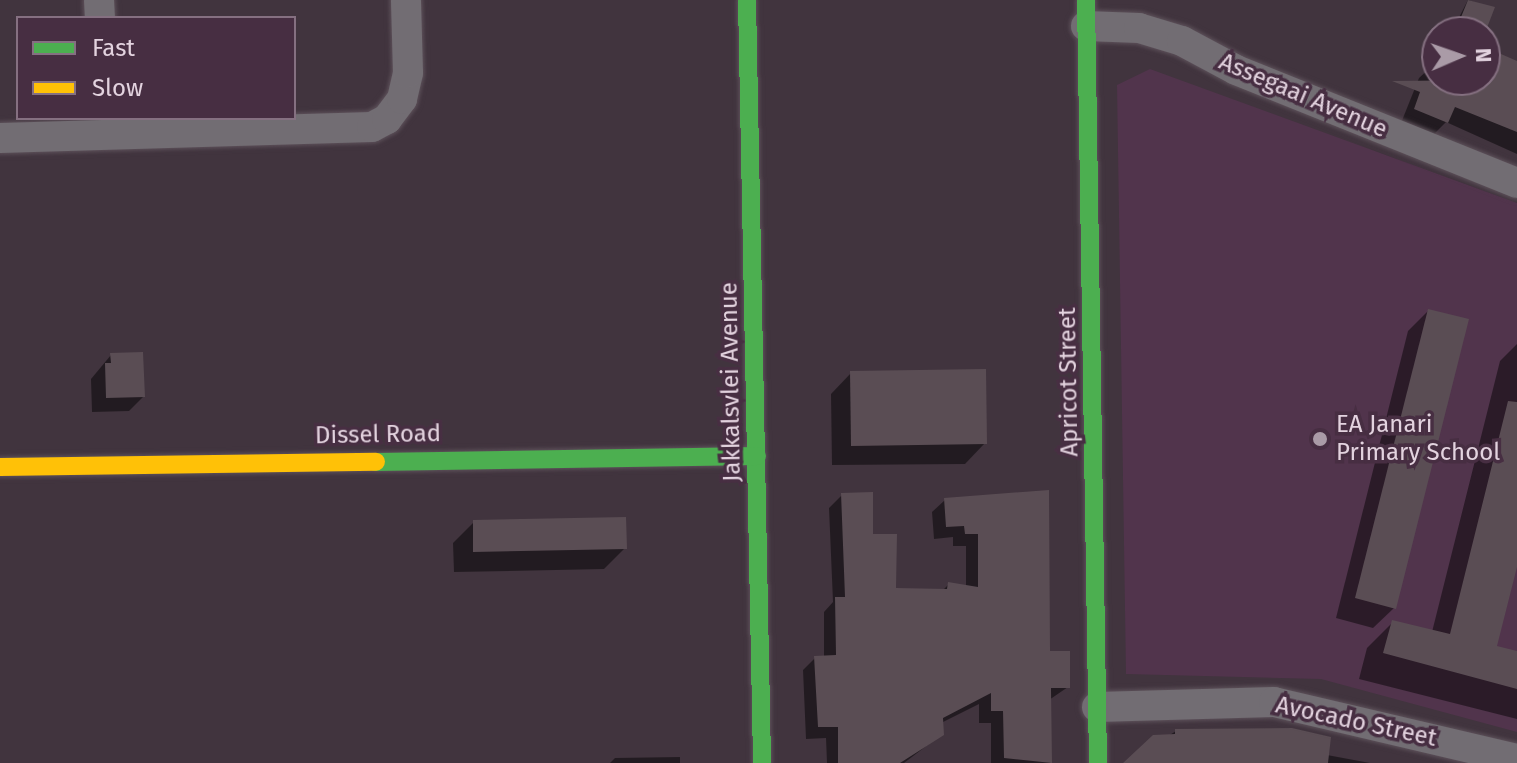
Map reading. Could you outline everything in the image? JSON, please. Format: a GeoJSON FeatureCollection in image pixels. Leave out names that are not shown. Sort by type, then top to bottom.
{"type":"FeatureCollection","features":[{"type":"Feature","properties":{"kind":"street"},"geometry":{"type":"LineString","coordinates":[[0,138],[102,127],[372,127],[387,119],[402,99],[408,73],[406,0]]}},
{"type":"Feature","properties":{"kind":"street","name":"Jakkalsvlei Avenue"},"geometry":{"type":"LineString","coordinates":[[747,0],[762,763]]}},
{"type":"Feature","properties":{"kind":"street","name":"Assegaai Avenue"},"geometry":{"type":"LineString","coordinates":[[1086,13],[1182,41],[1236,70],[1517,183]]}},
{"type":"Feature","properties":{"kind":"street","name":"Apricot Street"},"geometry":{"type":"LineString","coordinates":[[1086,13],[1098,763]]}},
{"type":"Feature","properties":{"kind":"street","name":"Dissel Road"},"geometry":{"type":"LineString","coordinates":[[0,467],[757,456]]}},
{"type":"Feature","properties":{"kind":"street","name":"Avocado Street"},"geometry":{"type":"LineString","coordinates":[[1097,707],[1274,702],[1517,759]]}},
{"type":"Feature","properties":{"kind":"shaded area","name":"EA Janari Primary School"},"geometry":{"type":"Polygon","coordinates":[[[1150,69],[1517,203],[1517,732],[1321,679],[1126,674],[1117,85],[1150,69]]]}},
{"type":"Feature","properties":{"kind":"building"},"geometry":{"type":"Polygon","coordinates":[[[1468,0],[1495,7],[1492,16],[1461,16],[1468,0]]]}},
{"type":"Feature","properties":{"kind":"building"},"geometry":{"type":"Polygon","coordinates":[[[1501,54],[1517,61],[1517,132],[1455,107],[1448,123],[1414,109],[1420,92],[1392,81],[1421,81],[1421,96],[1501,96],[1501,54]]]}},
{"type":"Feature","properties":{"kind":"building"},"geometry":{"type":"Polygon","coordinates":[[[1428,309],[1469,319],[1396,609],[1355,598],[1428,309]]]}},
{"type":"Feature","properties":{"kind":"building"},"geometry":{"type":"Polygon","coordinates":[[[143,352],[145,397],[106,398],[105,363],[111,363],[110,353],[143,352]]]}},
{"type":"Feature","properties":{"kind":"building"},"geometry":{"type":"Polygon","coordinates":[[[986,369],[987,444],[851,446],[850,371],[986,369]]]}},
{"type":"Feature","properties":{"kind":"building"},"geometry":{"type":"Polygon","coordinates":[[[1508,401],[1517,402],[1517,567],[1497,646],[1517,651],[1517,689],[1383,653],[1392,620],[1450,634],[1508,401]]]}},
{"type":"Feature","properties":{"kind":"building"},"geometry":{"type":"Polygon","coordinates":[[[1049,490],[1050,651],[1070,651],[1070,688],[1051,688],[1052,763],[1004,758],[1003,711],[991,711],[991,693],[943,718],[944,735],[900,763],[838,763],[838,727],[818,727],[814,656],[836,655],[835,597],[845,597],[841,493],[873,492],[873,534],[897,534],[896,588],[947,589],[948,582],[978,587],[978,534],[965,534],[964,526],[946,527],[944,498],[1049,490]]]}},
{"type":"Feature","properties":{"kind":"building"},"geometry":{"type":"Polygon","coordinates":[[[626,517],[627,549],[473,552],[473,520],[626,517]]]}},
{"type":"Feature","properties":{"kind":"building"},"geometry":{"type":"Polygon","coordinates":[[[1292,728],[1331,737],[1328,763],[1123,763],[1153,735],[1175,734],[1175,729],[1292,728]]]}},
{"type":"Feature","properties":{"kind":"traffic: fast"},"geometry":{"type":"LineString","coordinates":[[747,0],[762,763]]}},
{"type":"Feature","properties":{"kind":"traffic: fast"},"geometry":{"type":"LineString","coordinates":[[1086,0],[1098,763]]}},
{"type":"Feature","properties":{"kind":"traffic: fast"},"geometry":{"type":"LineString","coordinates":[[376,462],[757,456]]}},
{"type":"Feature","properties":{"kind":"traffic: slow"},"geometry":{"type":"LineString","coordinates":[[0,467],[376,462]]}},
{"type":"Feature","properties":{"kind":"place","name":"EA Janari Primary School"},"geometry":{"type":"Point","coordinates":[1320,439]}}]}
